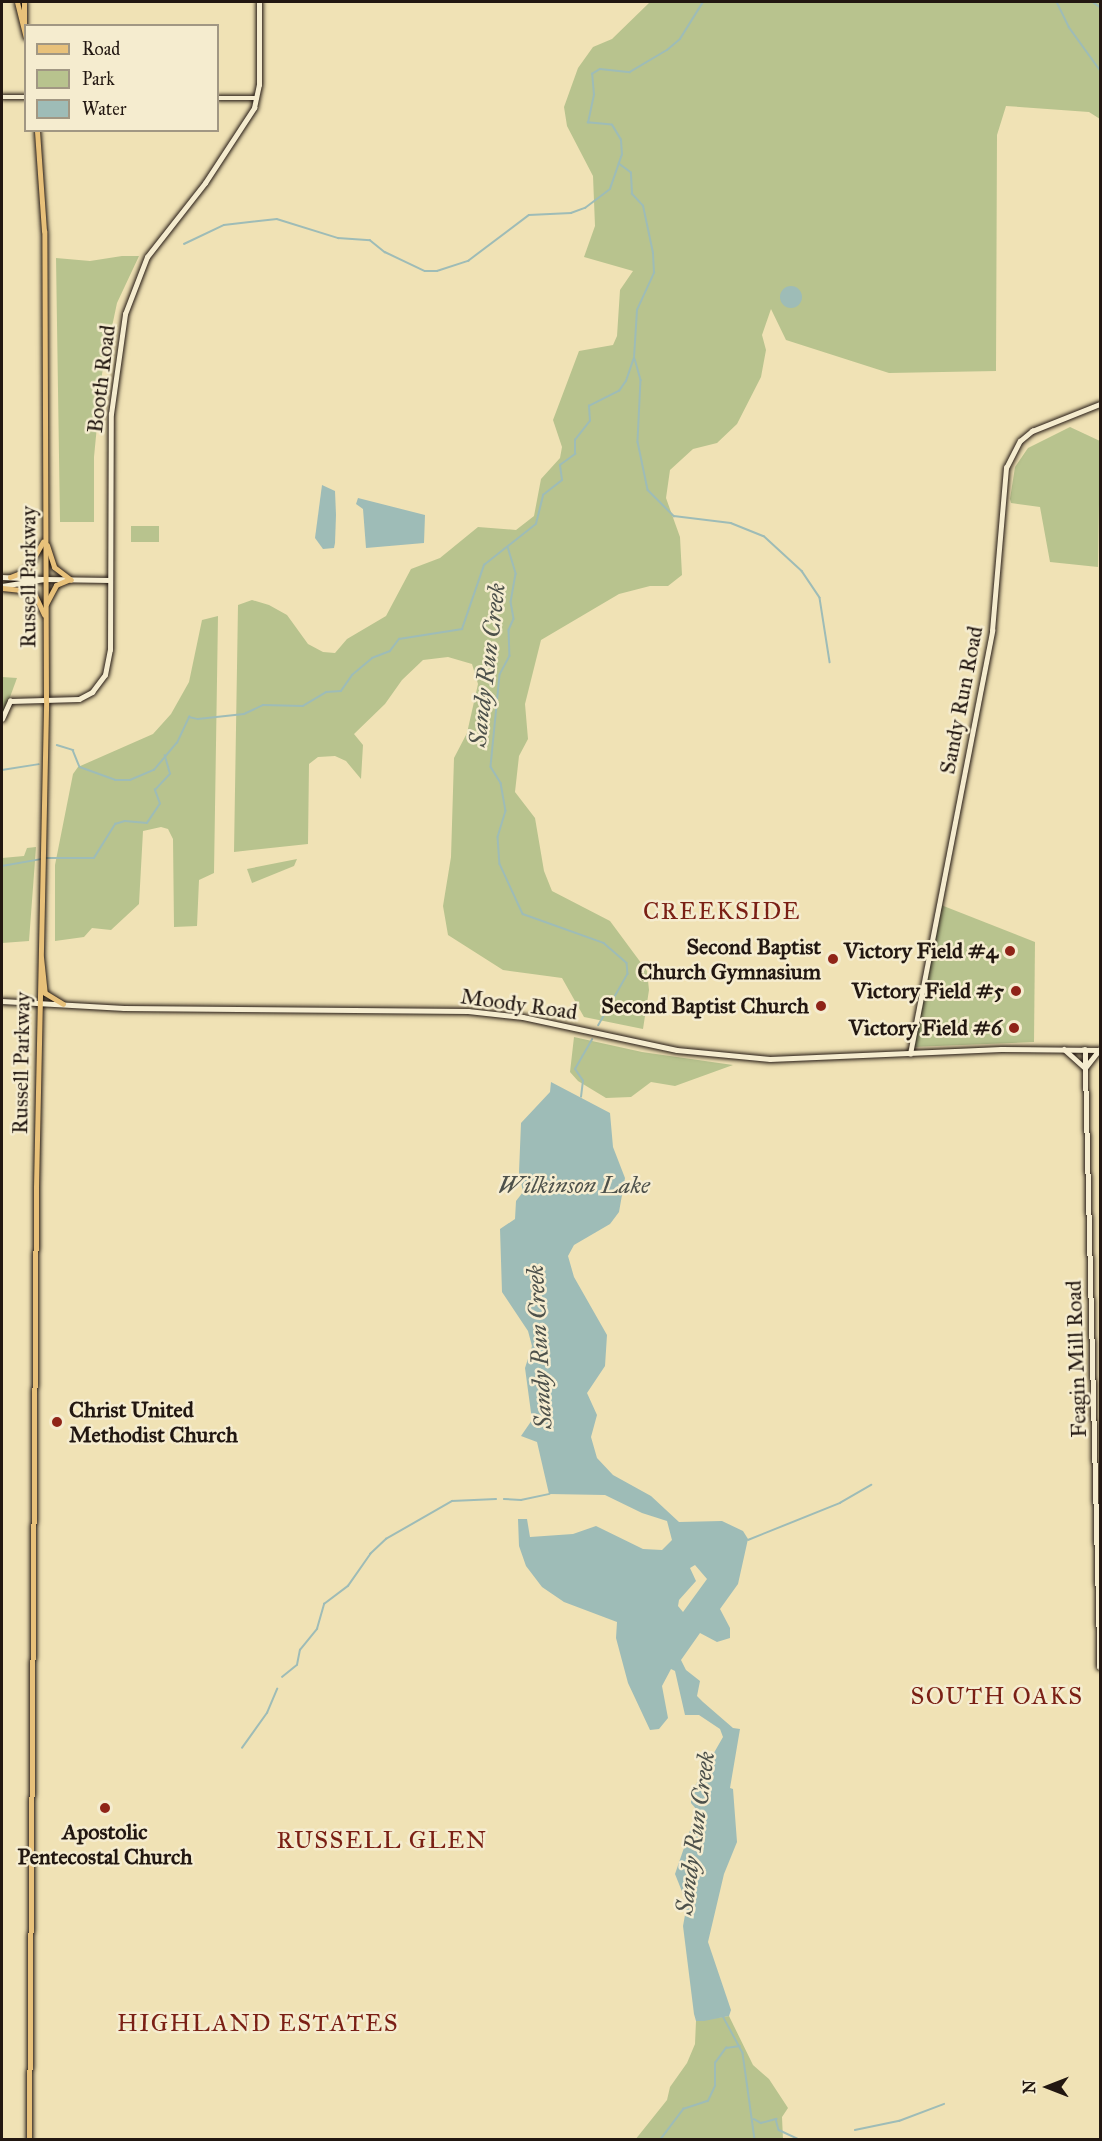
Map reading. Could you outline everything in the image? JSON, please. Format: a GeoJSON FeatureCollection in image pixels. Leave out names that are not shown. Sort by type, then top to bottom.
{"type":"FeatureCollection","features":[{"type":"Feature","properties":{"kind":"main road"},"geometry":{"type":"LineString","coordinates":[[17,2],[24,28]]}},
{"type":"Feature","properties":{"kind":"main road"},"geometry":{"type":"LineString","coordinates":[[24,2],[24,28]]}},
{"type":"Feature","properties":{"kind":"main road","name":"Russell Parkway"},"geometry":{"type":"LineString","coordinates":[[29,2139],[38,1004],[44,876],[46,701],[44,231],[37,132]]}},
{"type":"Feature","properties":{"kind":"main road"},"geometry":{"type":"LineString","coordinates":[[10,577],[21,574],[33,563],[45,537]]}},
{"type":"Feature","properties":{"kind":"main road"},"geometry":{"type":"LineString","coordinates":[[45,537],[54,567],[69,580],[56,585],[45,606]]}},
{"type":"Feature","properties":{"kind":"main road"},"geometry":{"type":"LineString","coordinates":[[2,587],[33,591],[45,621]]}},
{"type":"Feature","properties":{"kind":"main road"},"geometry":{"type":"LineString","coordinates":[[39,947],[45,993],[63,1005]]}},
{"type":"Feature","properties":{"kind":"street","name":"Booth Road"},"geometry":{"type":"LineString","coordinates":[[2,719],[10,701],[79,699],[102,680],[109,659],[111,414],[117,360],[133,286],[147,257],[230,145],[257,98],[259,2]]}},
{"type":"Feature","properties":{"kind":"street"},"geometry":{"type":"LineString","coordinates":[[2,97],[24,97]]}},
{"type":"Feature","properties":{"kind":"street"},"geometry":{"type":"LineString","coordinates":[[219,98],[257,98]]}},
{"type":"Feature","properties":{"kind":"street","name":"Sandy Run Road"},"geometry":{"type":"LineString","coordinates":[[910,1054],[992,631],[1006,468],[1020,441],[1032,431],[1101,404]]}},
{"type":"Feature","properties":{"kind":"street"},"geometry":{"type":"LineString","coordinates":[[2,577],[110,580]]}},
{"type":"Feature","properties":{"kind":"street"},"geometry":{"type":"LineString","coordinates":[[2,587],[45,579]]}},
{"type":"Feature","properties":{"kind":"street","name":"Moody Road"},"geometry":{"type":"LineString","coordinates":[[2,1001],[63,1005],[468,1011],[523,1017],[669,1049],[730,1056],[811,1060],[910,1054],[1100,1050]]}},
{"type":"Feature","properties":{"kind":"street"},"geometry":{"type":"LineString","coordinates":[[1064,1049],[1085,1068],[1100,1050]]}},
{"type":"Feature","properties":{"kind":"street","name":"Feagin Mill Road"},"geometry":{"type":"LineString","coordinates":[[1085,1049],[1101,1667]]}},
{"type":"Feature","properties":{"kind":"green space"},"geometry":{"type":"Polygon","coordinates":[[[650,2],[1100,2],[1100,119],[1089,112],[1006,106],[997,135],[996,371],[889,373],[786,340],[771,309],[762,335],[766,350],[761,377],[737,424],[717,443],[693,449],[670,470],[666,498],[680,537],[682,575],[668,586],[650,586],[619,594],[541,640],[525,704],[528,739],[519,756],[515,792],[535,818],[544,871],[552,891],[610,921],[647,971],[649,990],[643,1029],[584,1017],[562,978],[503,970],[448,935],[443,906],[451,857],[454,758],[467,733],[478,684],[472,664],[448,657],[423,660],[402,680],[385,704],[354,734],[363,745],[361,779],[346,761],[335,756],[318,757],[309,764],[308,844],[234,852],[238,605],[252,600],[269,605],[287,615],[308,644],[323,652],[335,653],[347,639],[386,616],[411,569],[440,558],[478,527],[516,530],[534,516],[541,479],[560,458],[562,447],[553,420],[579,351],[613,345],[617,336],[620,290],[633,271],[584,257],[595,226],[593,176],[567,126],[564,107],[578,68],[593,47],[612,39],[650,2]]]}},
{"type":"Feature","properties":{"kind":"green space"},"geometry":{"type":"Polygon","coordinates":[[[139,256],[117,303],[102,374],[94,457],[94,522],[60,522],[56,258],[90,261],[139,256]]]}},
{"type":"Feature","properties":{"kind":"green space"},"geometry":{"type":"Polygon","coordinates":[[[1070,427],[1100,441],[1098,567],[1050,562],[1040,507],[1011,503],[1010,499],[1015,467],[1028,448],[1070,427]]]}},
{"type":"Feature","properties":{"kind":"green space"},"geometry":{"type":"Polygon","coordinates":[[[131,526],[159,526],[159,542],[131,542],[131,526]]]}},
{"type":"Feature","properties":{"kind":"green space"},"geometry":{"type":"Polygon","coordinates":[[[218,616],[214,873],[199,880],[197,926],[174,927],[173,839],[168,829],[161,827],[143,831],[139,904],[111,930],[92,928],[84,937],[55,941],[55,865],[73,774],[78,767],[153,734],[171,714],[189,682],[202,620],[218,616]]]}},
{"type":"Feature","properties":{"kind":"green space"},"geometry":{"type":"Polygon","coordinates":[[[2,677],[17,678],[2,719],[2,677]]]}},
{"type":"Feature","properties":{"kind":"green space"},"geometry":{"type":"Polygon","coordinates":[[[36,847],[29,941],[2,943],[2,858],[24,856],[27,848],[36,847]]]}},
{"type":"Feature","properties":{"kind":"green space"},"geometry":{"type":"Polygon","coordinates":[[[297,859],[294,866],[252,883],[247,869],[297,859]]]}},
{"type":"Feature","properties":{"kind":"green space"},"geometry":{"type":"Polygon","coordinates":[[[941,905],[1035,942],[1034,1042],[912,1047],[941,905]]]}},
{"type":"Feature","properties":{"kind":"green space"},"geometry":{"type":"Polygon","coordinates":[[[574,1037],[642,1052],[733,1065],[675,1086],[651,1082],[631,1097],[606,1098],[578,1081],[570,1072],[574,1037]]]}},
{"type":"Feature","properties":{"kind":"green space"},"geometry":{"type":"Polygon","coordinates":[[[729,2016],[753,2065],[769,2079],[788,2108],[782,2117],[783,2139],[635,2140],[667,2100],[670,2087],[687,2063],[695,2044],[696,2021],[729,2016]]]}},
{"type":"Feature","properties":{"kind":"water"},"geometry":{"type":"Polygon","coordinates":[[[791,286],[801,293],[802,297],[795,307],[791,308],[781,301],[780,297],[787,287],[791,286]]]}},
{"type":"Feature","properties":{"kind":"water"},"geometry":{"type":"Polygon","coordinates":[[[322,485],[335,491],[334,548],[323,549],[315,538],[322,485]]]}},
{"type":"Feature","properties":{"kind":"water"},"geometry":{"type":"Polygon","coordinates":[[[358,498],[425,515],[424,543],[366,548],[363,509],[356,504],[358,498]]]}},
{"type":"Feature","properties":{"kind":"water","name":"Wilkinson Lake"},"geometry":{"type":"Polygon","coordinates":[[[551,1082],[610,1113],[613,1147],[625,1178],[619,1212],[610,1224],[574,1245],[568,1256],[574,1277],[607,1335],[605,1366],[587,1393],[597,1415],[591,1437],[597,1458],[613,1475],[651,1496],[679,1522],[722,1521],[743,1531],[748,1539],[738,1584],[720,1609],[730,1628],[730,1638],[717,1642],[700,1633],[681,1660],[686,1670],[700,1681],[697,1696],[733,1728],[740,1729],[730,1788],[733,1789],[737,1842],[724,1874],[708,1942],[731,2010],[729,2016],[704,2021],[696,2021],[694,2014],[683,1926],[687,1904],[675,1874],[697,1810],[691,1803],[691,1793],[723,1737],[720,1729],[699,1715],[685,1715],[675,1671],[671,1669],[662,1686],[668,1718],[659,1729],[650,1730],[628,1683],[616,1638],[617,1622],[564,1602],[542,1587],[526,1566],[519,1546],[518,1519],[527,1519],[530,1537],[573,1534],[596,1526],[643,1549],[662,1550],[672,1540],[667,1521],[642,1513],[605,1495],[549,1494],[537,1442],[521,1436],[532,1420],[525,1368],[532,1346],[528,1331],[502,1292],[500,1229],[515,1219],[516,1201],[523,1192],[519,1172],[521,1123],[550,1092],[551,1082]],[[695,1565],[690,1568],[696,1581],[679,1600],[678,1606],[683,1612],[707,1579],[695,1565]]]}},
{"type":"Feature","properties":{"kind":"waterway"},"geometry":{"type":"LineString","coordinates":[[184,244],[224,225],[277,219],[338,238],[370,240],[385,252],[425,271],[437,271],[468,261],[529,215],[571,213],[585,208],[610,189],[622,155],[621,140],[612,125],[588,123],[594,95],[592,74],[600,69],[630,72],[667,50],[680,39],[703,2]]}},
{"type":"Feature","properties":{"kind":"waterway"},"geometry":{"type":"LineString","coordinates":[[1057,2],[1069,27],[1100,70]]}},
{"type":"Feature","properties":{"kind":"waterway"},"geometry":{"type":"LineString","coordinates":[[1093,2],[1100,7]]}},
{"type":"Feature","properties":{"kind":"waterway"},"geometry":{"type":"LineString","coordinates":[[57,745],[73,750],[80,767],[115,780],[130,780],[154,770],[177,743],[189,717],[198,719],[244,714],[263,705],[303,706],[326,692],[341,691],[352,675],[372,658],[390,651],[399,639],[462,629],[484,565],[536,524],[543,495],[562,480],[560,465],[575,454],[575,440],[590,421],[589,406],[619,391],[626,381],[634,358],[637,310],[654,273],[653,253],[643,206],[632,194],[631,173],[619,164]]}},
{"type":"Feature","properties":{"kind":"waterway"},"geometry":{"type":"LineString","coordinates":[[635,359],[641,380],[638,442],[648,490],[674,516],[731,523],[764,536],[802,571],[820,598],[830,662]]}},
{"type":"Feature","properties":{"kind":"waterway","name":"Sandy Run Creek"},"geometry":{"type":"LineString","coordinates":[[508,547],[516,574],[511,602],[514,619],[509,630],[510,656],[500,675],[491,767],[501,783],[506,811],[498,837],[500,864],[523,914],[604,943],[627,963],[628,974],[599,1025]]}},
{"type":"Feature","properties":{"kind":"waterway"},"geometry":{"type":"LineString","coordinates":[[44,858],[94,858],[115,824],[125,821],[147,823],[160,804],[155,790],[170,774],[165,756]]}},
{"type":"Feature","properties":{"kind":"waterway"},"geometry":{"type":"LineString","coordinates":[[2,770],[39,764]]}},
{"type":"Feature","properties":{"kind":"waterway"},"geometry":{"type":"LineString","coordinates":[[2,866],[40,859]]}},
{"type":"Feature","properties":{"kind":"waterway","name":"Sandy Run Creek"},"geometry":{"type":"LineString","coordinates":[[581,1097],[583,1081],[575,1069],[592,1040]]}},
{"type":"Feature","properties":{"kind":"waterway"},"geometry":{"type":"LineString","coordinates":[[748,1540],[840,1503],[871,1485]]}},
{"type":"Feature","properties":{"kind":"waterway"},"geometry":{"type":"LineString","coordinates":[[504,1499],[521,1500],[549,1494]]}},
{"type":"Feature","properties":{"kind":"waterway"},"geometry":{"type":"LineString","coordinates":[[282,1677],[297,1665],[300,1650],[317,1629],[324,1604],[348,1586],[370,1554],[386,1539],[452,1501],[496,1499]]}},
{"type":"Feature","properties":{"kind":"waterway"},"geometry":{"type":"LineString","coordinates":[[242,1748],[267,1713],[277,1689]]}},
{"type":"Feature","properties":{"kind":"waterway","name":"Sandy Run Creek"},"geometry":{"type":"LineString","coordinates":[[723,2016],[743,2053],[755,2140]]}},
{"type":"Feature","properties":{"kind":"waterway"},"geometry":{"type":"LineString","coordinates":[[660,2140],[683,2109],[708,2101],[715,2086],[715,2063],[726,2048],[740,2046]]}},
{"type":"Feature","properties":{"kind":"waterway"},"geometry":{"type":"LineString","coordinates":[[855,2130],[899,2121],[944,2104]]}},
{"type":"Feature","properties":{"kind":"waterway"},"geometry":{"type":"LineString","coordinates":[[754,2119],[761,2123],[776,2119],[779,2130],[800,2140]]}},
{"type":"Feature","properties":{"kind":"place","name":"Victory Field #4"},"geometry":{"type":"Point","coordinates":[1010,951]}},
{"type":"Feature","properties":{"kind":"place","name":"Second Baptist Church Gymnasium"},"geometry":{"type":"Point","coordinates":[833,959]}},
{"type":"Feature","properties":{"kind":"place","name":"Victory Field #5"},"geometry":{"type":"Point","coordinates":[1016,991]}},
{"type":"Feature","properties":{"kind":"place","name":"Second Baptist Church"},"geometry":{"type":"Point","coordinates":[821,1006]}},
{"type":"Feature","properties":{"kind":"place","name":"Victory Field #6"},"geometry":{"type":"Point","coordinates":[1014,1028]}},
{"type":"Feature","properties":{"kind":"place","name":"Christ United Methodist Church"},"geometry":{"type":"Point","coordinates":[57,1422]}},
{"type":"Feature","properties":{"kind":"place","name":"Apostolic Pentecostal Church"},"geometry":{"type":"Point","coordinates":[105,1808]}},
{"type":"Feature","properties":{"kind":"district","name":"CREEKSIDE"},"geometry":{"type":"Point","coordinates":[722,912]}},
{"type":"Feature","properties":{"kind":"district","name":"SOUTH OAKS"},"geometry":{"type":"Point","coordinates":[997,1697]}},
{"type":"Feature","properties":{"kind":"district","name":"RUSSELL GLEN"},"geometry":{"type":"Point","coordinates":[382,1841]}},
{"type":"Feature","properties":{"kind":"district","name":"HIGHLAND ESTATES"},"geometry":{"type":"Point","coordinates":[258,2024]}}]}
